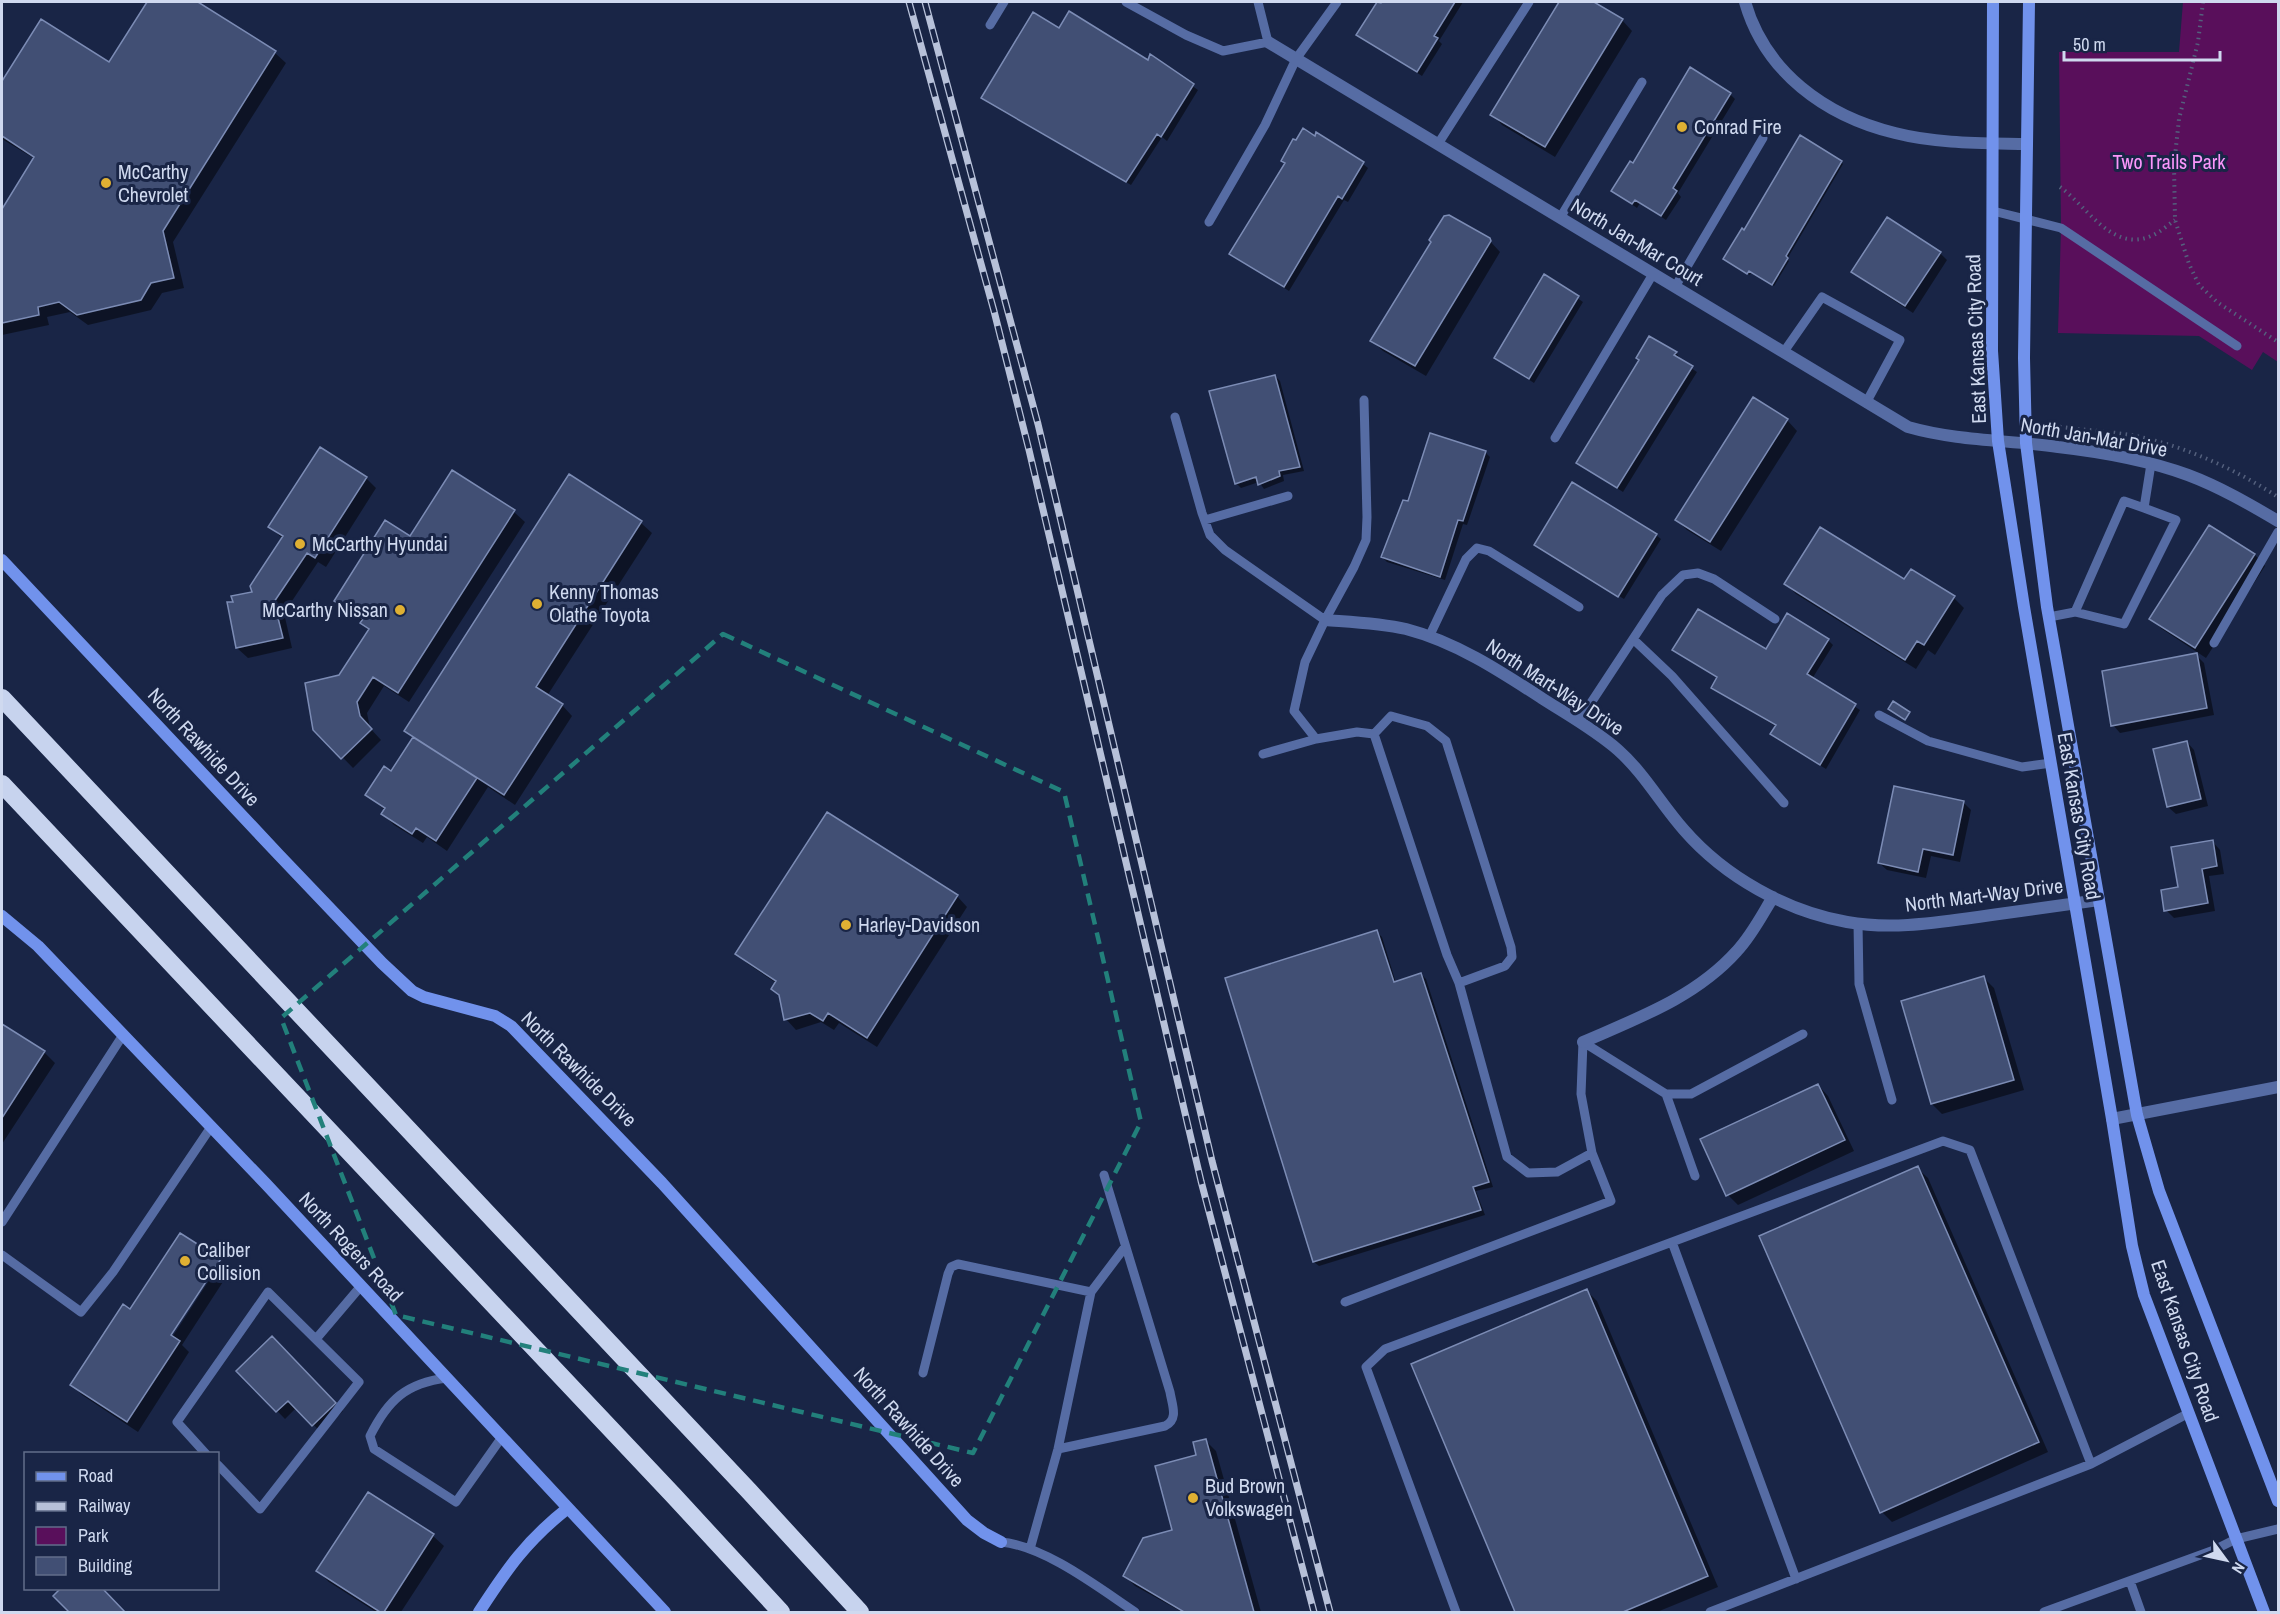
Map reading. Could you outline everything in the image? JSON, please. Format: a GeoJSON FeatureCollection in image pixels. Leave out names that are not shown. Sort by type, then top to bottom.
{"type":"FeatureCollection","features":[{"type":"Feature","properties":{"kind":"highway"},"geometry":{"type":"LineString","coordinates":[[2,698],[749,1491],[860,1612]]}},
{"type":"Feature","properties":{"kind":"highway"},"geometry":{"type":"LineString","coordinates":[[2,784],[781,1612]]}},
{"type":"Feature","properties":{"kind":"main road","name":"East Kansas City Road"},"geometry":{"type":"LineString","coordinates":[[1993,2],[1992,351],[1998,441],[2011,532],[2132,1246],[2142,1285],[2264,1612]]}},
{"type":"Feature","properties":{"kind":"main road","name":"East Kansas City Road"},"geometry":{"type":"LineString","coordinates":[[2029,2],[2026,443],[2049,617],[2137,1115],[2169,1221],[2278,1501]]}},
{"type":"Feature","properties":{"kind":"main road","name":"North Rawhide Drive"},"geometry":{"type":"LineString","coordinates":[[2,560],[279,855],[382,963],[412,991],[424,997],[495,1016],[511,1026],[662,1183],[967,1520],[1001,1542]]}},
{"type":"Feature","properties":{"kind":"main road","name":"North Rogers Road"},"geometry":{"type":"LineString","coordinates":[[2,916],[38,946],[211,1127],[665,1612]]}},
{"type":"Feature","properties":{"kind":"main road"},"geometry":{"type":"LineString","coordinates":[[479,1612],[518,1554],[568,1508]]}},
{"type":"Feature","properties":{"kind":"street"},"geometry":{"type":"LineString","coordinates":[[1745,2],[1757,34],[1768,54],[1782,71],[1817,99],[1839,112],[1867,125],[1895,133],[1943,141],[2027,144]]}},
{"type":"Feature","properties":{"kind":"street","name":"North Jan-Mar Court"},"geometry":{"type":"LineString","coordinates":[[1268,42],[1908,427],[1937,435],[1998,441]]}},
{"type":"Feature","properties":{"kind":"street","name":"North Jan-Mar Drive"},"geometry":{"type":"LineString","coordinates":[[1998,441],[2058,447],[2151,464],[2188,475],[2232,495],[2278,521]]}},
{"type":"Feature","properties":{"kind":"street","name":"North Mart-Way Drive"},"geometry":{"type":"LineString","coordinates":[[1325,620],[1406,629],[1469,654],[1493,667],[1579,721],[1618,750],[1641,774],[1700,847],[1747,883],[1773,897],[1808,911],[1883,927],[1930,923],[2099,900]]}},
{"type":"Feature","properties":{"kind":"street"},"geometry":{"type":"LineString","coordinates":[[1583,1042],[1666,1005],[1692,990],[1738,950],[1773,897]]}},
{"type":"Feature","properties":{"kind":"street"},"geometry":{"type":"LineString","coordinates":[[2112,1119],[2278,1087]]}},
{"type":"Feature","properties":{"kind":"lane"},"geometry":{"type":"LineString","coordinates":[[990,25],[1004,2]]}},
{"type":"Feature","properties":{"kind":"lane"},"geometry":{"type":"LineString","coordinates":[[1126,2],[1186,35],[1223,51],[1268,42],[1258,2]]}},
{"type":"Feature","properties":{"kind":"lane"},"geometry":{"type":"LineString","coordinates":[[1209,222],[1265,125],[1296,59],[1337,2]]}},
{"type":"Feature","properties":{"kind":"lane"},"geometry":{"type":"LineString","coordinates":[[1438,144],[1529,2]]}},
{"type":"Feature","properties":{"kind":"lane"},"geometry":{"type":"LineString","coordinates":[[1560,218],[1642,82]]}},
{"type":"Feature","properties":{"kind":"lane"},"geometry":{"type":"LineString","coordinates":[[1675,287],[1763,138]]}},
{"type":"Feature","properties":{"kind":"lane"},"geometry":{"type":"LineString","coordinates":[[1993,211],[2061,228],[2237,346]]}},
{"type":"Feature","properties":{"kind":"lane"},"geometry":{"type":"LineString","coordinates":[[1556,438],[1653,274]]}},
{"type":"Feature","properties":{"kind":"lane"},"geometry":{"type":"LineString","coordinates":[[1783,353],[1822,297],[1900,340],[1866,403]]}},
{"type":"Feature","properties":{"kind":"lane"},"geometry":{"type":"LineString","coordinates":[[1316,739],[1294,711],[1305,662],[1366,540],[1364,400]]}},
{"type":"Feature","properties":{"kind":"lane"},"geometry":{"type":"LineString","coordinates":[[1175,417],[1210,535],[1225,550],[1325,620]]}},
{"type":"Feature","properties":{"kind":"lane"},"geometry":{"type":"LineString","coordinates":[[2144,508],[2151,464]]}},
{"type":"Feature","properties":{"kind":"lane"},"geometry":{"type":"LineString","coordinates":[[1204,520],[1288,496]]}},
{"type":"Feature","properties":{"kind":"lane"},"geometry":{"type":"LineString","coordinates":[[2049,617],[2075,612],[2124,624],[2176,520],[2124,501],[2075,612]]}},
{"type":"Feature","properties":{"kind":"lane"},"geometry":{"type":"LineString","coordinates":[[2214,643],[2278,532]]}},
{"type":"Feature","properties":{"kind":"lane"},"geometry":{"type":"LineString","coordinates":[[1429,637],[1467,560],[1477,548],[1490,551],[1579,607]]}},
{"type":"Feature","properties":{"kind":"lane"},"geometry":{"type":"LineString","coordinates":[[1579,721],[1662,595],[1683,575],[1698,573],[1714,579],[1775,619]]}},
{"type":"Feature","properties":{"kind":"lane"},"geometry":{"type":"LineString","coordinates":[[1633,639],[1672,676],[1784,803]]}},
{"type":"Feature","properties":{"kind":"lane"},"geometry":{"type":"LineString","coordinates":[[1879,715],[1918,737],[1938,744],[2022,767],[2051,763]]}},
{"type":"Feature","properties":{"kind":"lane"},"geometry":{"type":"LineString","coordinates":[[1374,734],[1391,716],[1428,726],[1446,741],[1511,947],[1512,957],[1505,966],[1459,983]]}},
{"type":"Feature","properties":{"kind":"lane"},"geometry":{"type":"LineString","coordinates":[[1263,754],[1316,739],[1357,732],[1374,734]]}},
{"type":"Feature","properties":{"kind":"lane"},"geometry":{"type":"LineString","coordinates":[[1374,734],[1447,955],[1459,983],[1507,1157],[1527,1173],[1557,1172],[1592,1154]]}},
{"type":"Feature","properties":{"kind":"lane"},"geometry":{"type":"LineString","coordinates":[[1858,923],[1859,984],[1892,1100]]}},
{"type":"Feature","properties":{"kind":"lane"},"geometry":{"type":"LineString","coordinates":[[1345,1302],[1611,1201],[1592,1154],[1581,1094],[1583,1042],[1666,1094],[1691,1094],[1803,1034]]}},
{"type":"Feature","properties":{"kind":"lane"},"geometry":{"type":"LineString","coordinates":[[2,1222],[123,1035]]}},
{"type":"Feature","properties":{"kind":"lane"},"geometry":{"type":"LineString","coordinates":[[1666,1094],[1695,1176]]}},
{"type":"Feature","properties":{"kind":"lane"},"geometry":{"type":"LineString","coordinates":[[2,1254],[81,1312],[113,1272],[211,1127]]}},
{"type":"Feature","properties":{"kind":"lane"},"geometry":{"type":"LineString","coordinates":[[1456,1612],[1366,1367],[1385,1349],[1943,1141],[1970,1150],[2091,1464]]}},
{"type":"Feature","properties":{"kind":"lane"},"geometry":{"type":"LineString","coordinates":[[1058,1449],[1166,1426],[1172,1422],[1174,1417],[1170,1392],[1104,1175]]}},
{"type":"Feature","properties":{"kind":"lane"},"geometry":{"type":"LineString","coordinates":[[1672,1242],[1796,1579]]}},
{"type":"Feature","properties":{"kind":"lane"},"geometry":{"type":"LineString","coordinates":[[1030,1549],[1058,1449],[1091,1292],[1125,1247]]}},
{"type":"Feature","properties":{"kind":"lane"},"geometry":{"type":"LineString","coordinates":[[923,1373],[948,1274],[951,1267],[957,1264],[1091,1292]]}},
{"type":"Feature","properties":{"kind":"lane"},"geometry":{"type":"LineString","coordinates":[[316,1339],[361,1286]]}},
{"type":"Feature","properties":{"kind":"lane"},"geometry":{"type":"LineString","coordinates":[[204,1452],[177,1422],[268,1292],[358,1382],[260,1509],[219,1466]]}},
{"type":"Feature","properties":{"kind":"lane"},"geometry":{"type":"LineString","coordinates":[[447,1378],[426,1380],[401,1393],[381,1414],[370,1436],[374,1449],[456,1502],[502,1437]]}},
{"type":"Feature","properties":{"kind":"lane"},"geometry":{"type":"LineString","coordinates":[[1710,1612],[2091,1464],[2189,1413]]}},
{"type":"Feature","properties":{"kind":"lane"},"geometry":{"type":"LineString","coordinates":[[2044,1612],[2236,1539],[2278,1529]]}},
{"type":"Feature","properties":{"kind":"lane"},"geometry":{"type":"LineString","coordinates":[[1001,1542],[1017,1544],[1030,1549],[1088,1580],[1135,1612]]}},
{"type":"Feature","properties":{"kind":"lane"},"geometry":{"type":"LineString","coordinates":[[2130,1581],[2140,1612]]}},
{"type":"Feature","properties":{"kind":"path"},"geometry":{"type":"LineString","coordinates":[[2203,2],[2198,42],[2179,119],[2174,165],[2175,220],[2189,264],[2199,285],[2217,302],[2278,342]]}},
{"type":"Feature","properties":{"kind":"path"},"geometry":{"type":"LineString","coordinates":[[2060,187],[2094,220],[2117,235],[2135,240],[2151,236],[2175,220]]}},
{"type":"Feature","properties":{"kind":"highlighted area"},"geometry":{"type":"Polygon","coordinates":[[[723,634],[1064,792],[1141,1122],[973,1453],[396,1315],[281,1018],[723,634]]]}},
{"type":"Feature","properties":{"kind":"green space","name":"Two Trails Park"},"geometry":{"type":"Polygon","coordinates":[[[2183,2],[2278,2],[2278,362],[2263,352],[2252,370],[2199,336],[2058,333],[2061,228],[2059,52],[2179,52],[2183,2]]]}},
{"type":"Feature","properties":{"kind":"building","name":"McCarthy Chevrolet"},"geometry":{"type":"Polygon","coordinates":[[[147,2],[198,2],[276,51],[163,231],[174,278],[151,283],[141,300],[77,315],[59,302],[38,307],[39,315],[2,323],[2,209],[34,157],[2,136],[2,81],[41,19],[109,62],[147,2]]]}},
{"type":"Feature","properties":{"kind":"building"},"geometry":{"type":"Polygon","coordinates":[[[1377,2],[1455,2],[1434,36],[1438,38],[1417,72],[1356,35],[1377,2]]]}},
{"type":"Feature","properties":{"kind":"building"},"geometry":{"type":"Polygon","coordinates":[[[1559,2],[1594,2],[1623,19],[1545,147],[1490,115],[1559,2]]]}},
{"type":"Feature","properties":{"kind":"building"},"geometry":{"type":"Polygon","coordinates":[[[1069,11],[1148,60],[1150,54],[1194,84],[1161,137],[1157,134],[1126,182],[981,98],[1033,12],[1059,28],[1069,11]]]}},
{"type":"Feature","properties":{"kind":"building","name":"Conrad Fire"},"geometry":{"type":"Polygon","coordinates":[[[1690,67],[1731,93],[1673,188],[1677,191],[1661,216],[1635,200],[1632,204],[1611,191],[1630,161],[1633,163],[1690,67]]]}},
{"type":"Feature","properties":{"kind":"building"},"geometry":{"type":"Polygon","coordinates":[[[1303,128],[1315,136],[1316,132],[1364,162],[1342,199],[1338,196],[1284,287],[1229,254],[1285,163],[1281,161],[1293,139],[1296,140],[1303,128]]]}},
{"type":"Feature","properties":{"kind":"building"},"geometry":{"type":"Polygon","coordinates":[[[1800,135],[1842,161],[1786,256],[1788,258],[1772,285],[1749,271],[1747,274],[1723,259],[1742,228],[1744,230],[1800,135]]]}},
{"type":"Feature","properties":{"kind":"building"},"geometry":{"type":"Polygon","coordinates":[[[1449,215],[1490,238],[1491,241],[1415,366],[1370,341],[1431,242],[1429,240],[1444,216],[1449,215]]]}},
{"type":"Feature","properties":{"kind":"building"},"geometry":{"type":"Polygon","coordinates":[[[1887,217],[1941,252],[1905,306],[1851,272],[1887,217]]]}},
{"type":"Feature","properties":{"kind":"building"},"geometry":{"type":"Polygon","coordinates":[[[1544,274],[1579,296],[1529,379],[1494,358],[1544,274]]]}},
{"type":"Feature","properties":{"kind":"building"},"geometry":{"type":"Polygon","coordinates":[[[1649,336],[1677,352],[1674,355],[1693,366],[1617,488],[1576,463],[1639,360],[1636,358],[1649,336]]]}},
{"type":"Feature","properties":{"kind":"building"},"geometry":{"type":"Polygon","coordinates":[[[1275,375],[1300,467],[1279,471],[1280,476],[1258,485],[1256,477],[1235,484],[1209,391],[1275,375]]]}},
{"type":"Feature","properties":{"kind":"building"},"geometry":{"type":"Polygon","coordinates":[[[1753,397],[1788,419],[1710,542],[1675,520],[1753,397]]]}},
{"type":"Feature","properties":{"kind":"building"},"geometry":{"type":"Polygon","coordinates":[[[1430,433],[1486,451],[1463,521],[1458,520],[1440,577],[1381,557],[1403,500],[1408,501],[1430,433]]]}},
{"type":"Feature","properties":{"kind":"building","name":"McCarthy Hyundai"},"geometry":{"type":"Polygon","coordinates":[[[320,447],[367,477],[315,558],[307,553],[274,602],[283,638],[236,648],[227,602],[233,602],[231,596],[252,592],[250,586],[283,536],[268,527],[320,447]]]}},
{"type":"Feature","properties":{"kind":"building","name":"McCarthy Nissan"},"geometry":{"type":"Polygon","coordinates":[[[452,470],[515,510],[398,693],[373,677],[357,702],[360,716],[372,729],[341,759],[313,730],[305,683],[339,675],[369,629],[360,623],[363,619],[334,601],[385,520],[410,536],[452,470]]]}},
{"type":"Feature","properties":{"kind":"building","name":"Kenny Thomas Olathe Toyota"},"geometry":{"type":"Polygon","coordinates":[[[569,474],[642,521],[536,687],[563,704],[504,795],[404,731],[569,474]]]}},
{"type":"Feature","properties":{"kind":"building"},"geometry":{"type":"Polygon","coordinates":[[[1572,482],[1657,534],[1618,597],[1534,545],[1572,482]]]}},
{"type":"Feature","properties":{"kind":"building"},"geometry":{"type":"Polygon","coordinates":[[[2209,525],[2255,554],[2195,648],[2149,619],[2209,525]]]}},
{"type":"Feature","properties":{"kind":"building"},"geometry":{"type":"Polygon","coordinates":[[[1820,527],[1904,579],[1911,569],[1955,596],[1924,645],[1917,641],[1905,660],[1784,584],[1820,527]]]}},
{"type":"Feature","properties":{"kind":"building"},"geometry":{"type":"Polygon","coordinates":[[[1698,609],[1766,649],[1787,613],[1829,639],[1807,674],[1856,704],[1820,765],[1770,734],[1776,725],[1711,688],[1717,677],[1672,650],[1698,609]]]}},
{"type":"Feature","properties":{"kind":"building"},"geometry":{"type":"Polygon","coordinates":[[[2197,653],[2207,708],[2111,726],[2102,671],[2197,653]]]}},
{"type":"Feature","properties":{"kind":"building"},"geometry":{"type":"Polygon","coordinates":[[[1893,701],[1910,712],[1905,720],[1888,709],[1893,701]]]}},
{"type":"Feature","properties":{"kind":"building"},"geometry":{"type":"Polygon","coordinates":[[[413,737],[477,778],[436,841],[416,828],[412,834],[381,814],[385,808],[365,795],[384,766],[391,771],[413,737]]]}},
{"type":"Feature","properties":{"kind":"building"},"geometry":{"type":"Polygon","coordinates":[[[2187,741],[2201,799],[2167,807],[2153,749],[2187,741]]]}},
{"type":"Feature","properties":{"kind":"building"},"geometry":{"type":"Polygon","coordinates":[[[1894,786],[1964,801],[1953,855],[1923,849],[1918,872],[1878,863],[1894,786]]]}},
{"type":"Feature","properties":{"kind":"building","name":"Harley-Davidson"},"geometry":{"type":"Polygon","coordinates":[[[827,812],[958,895],[867,1038],[828,1013],[823,1021],[810,1013],[784,1020],[779,995],[771,989],[776,981],[735,954],[827,812]]]}},
{"type":"Feature","properties":{"kind":"building"},"geometry":{"type":"Polygon","coordinates":[[[2213,840],[2217,866],[2202,869],[2208,903],[2164,911],[2161,890],[2178,887],[2171,847],[2213,840]]]}},
{"type":"Feature","properties":{"kind":"building"},"geometry":{"type":"Polygon","coordinates":[[[1377,930],[1394,982],[1421,973],[1489,1182],[1473,1187],[1481,1210],[1313,1262],[1225,978],[1377,930]]]}},
{"type":"Feature","properties":{"kind":"building"},"geometry":{"type":"Polygon","coordinates":[[[1984,976],[2014,1080],[1931,1104],[1901,1001],[1984,976]]]}},
{"type":"Feature","properties":{"kind":"building"},"geometry":{"type":"Polygon","coordinates":[[[2,1024],[45,1051],[2,1118],[2,1024]]]}},
{"type":"Feature","properties":{"kind":"building"},"geometry":{"type":"Polygon","coordinates":[[[1818,1084],[1845,1140],[1726,1196],[1700,1139],[1818,1084]]]}},
{"type":"Feature","properties":{"kind":"building"},"geometry":{"type":"Polygon","coordinates":[[[1918,1166],[2039,1442],[1880,1513],[1759,1236],[1918,1166]]]}},
{"type":"Feature","properties":{"kind":"building"},"geometry":{"type":"Polygon","coordinates":[[[180,1233],[221,1259],[171,1335],[180,1341],[127,1422],[70,1385],[123,1304],[130,1309],[180,1233]]]}},
{"type":"Feature","properties":{"kind":"building"},"geometry":{"type":"Polygon","coordinates":[[[1587,1289],[1708,1576],[1623,1612],[1515,1612],[1411,1364],[1587,1289]]]}},
{"type":"Feature","properties":{"kind":"building"},"geometry":{"type":"Polygon","coordinates":[[[272,1336],[336,1403],[312,1426],[288,1401],[276,1412],[236,1371],[272,1336]]]}},
{"type":"Feature","properties":{"kind":"building","name":"Bud Brown Volkswagen"},"geometry":{"type":"Polygon","coordinates":[[[1206,1439],[1254,1612],[1184,1612],[1123,1576],[1143,1538],[1172,1530],[1155,1466],[1196,1455],[1193,1442],[1206,1439]]]}},
{"type":"Feature","properties":{"kind":"building"},"geometry":{"type":"Polygon","coordinates":[[[368,1492],[434,1534],[384,1612],[380,1612],[316,1571],[368,1492]]]}},
{"type":"Feature","properties":{"kind":"building"},"geometry":{"type":"Polygon","coordinates":[[[59,1590],[104,1590],[125,1612],[69,1612],[53,1596],[59,1590]]]}},
{"type":"Feature","properties":{"kind":"railway"},"geometry":{"type":"LineString","coordinates":[[909,2],[994,311],[1029,450],[1201,1181],[1314,1612]]}},
{"type":"Feature","properties":{"kind":"railway"},"geometry":{"type":"LineString","coordinates":[[925,2],[1038,424],[1212,1161],[1330,1612]]}},
{"type":"Feature","properties":{"kind":"place","name":"Conrad Fire"},"geometry":{"type":"Point","coordinates":[1682,127]}},
{"type":"Feature","properties":{"kind":"place","name":"McCarthy Chevrolet"},"geometry":{"type":"Point","coordinates":[106,183]}},
{"type":"Feature","properties":{"kind":"place","name":"McCarthy Hyundai"},"geometry":{"type":"Point","coordinates":[300,544]}},
{"type":"Feature","properties":{"kind":"place","name":"Kenny Thomas Olathe Toyota"},"geometry":{"type":"Point","coordinates":[537,604]}},
{"type":"Feature","properties":{"kind":"place","name":"McCarthy Nissan"},"geometry":{"type":"Point","coordinates":[400,610]}},
{"type":"Feature","properties":{"kind":"place","name":"Harley-Davidson"},"geometry":{"type":"Point","coordinates":[846,925]}},
{"type":"Feature","properties":{"kind":"place","name":"Caliber Collision"},"geometry":{"type":"Point","coordinates":[185,1261]}},
{"type":"Feature","properties":{"kind":"place","name":"Bud Brown Volkswagen"},"geometry":{"type":"Point","coordinates":[1193,1498]}}]}
